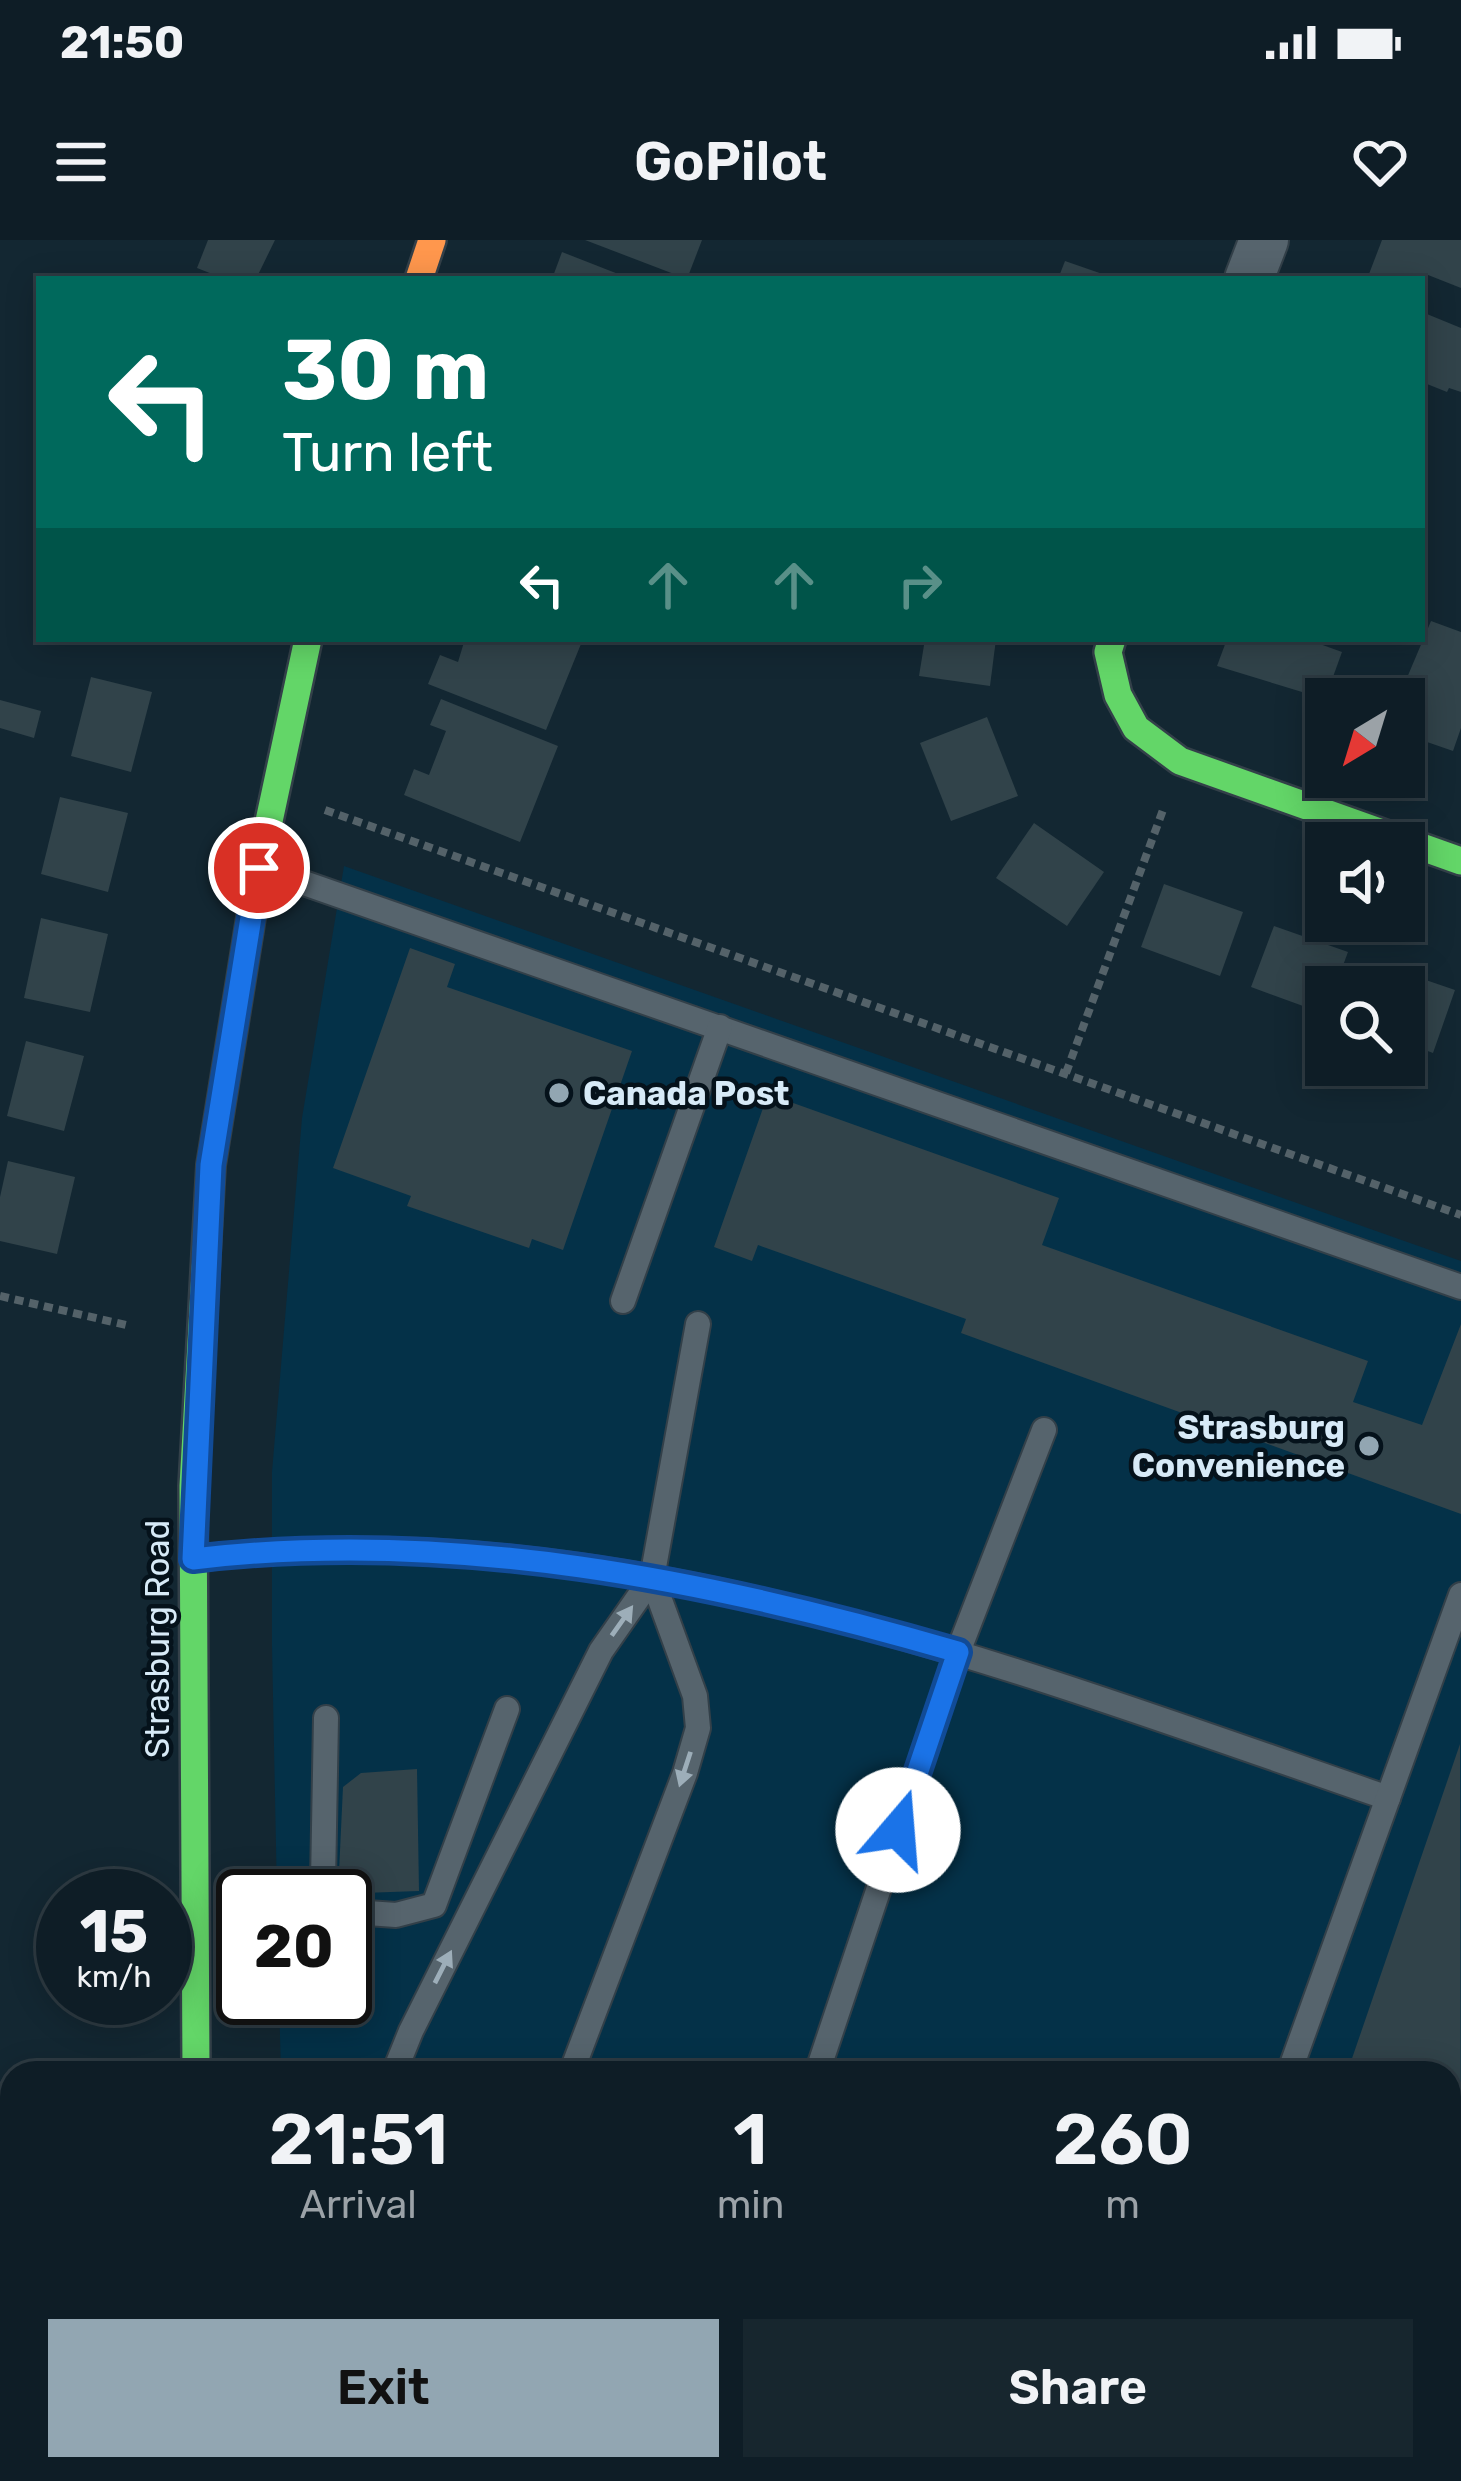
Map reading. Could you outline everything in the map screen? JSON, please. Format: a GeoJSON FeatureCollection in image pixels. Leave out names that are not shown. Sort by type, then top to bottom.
{"type":"FeatureCollection","features":[{"type":"Feature","properties":{"kind":"street"},"geometry":{"type":"LineString","coordinates":[[420,276],[432,240]]}},
{"type":"Feature","properties":{"kind":"street"},"geometry":{"type":"LineString","coordinates":[[1250,276],[1264,240]]}},
{"type":"Feature","properties":{"kind":"street","name":"Strasburg Road"},"geometry":{"type":"LineString","coordinates":[[196,2061],[193,1559],[211,1165],[273,791],[307,642]]}},
{"type":"Feature","properties":{"kind":"street"},"geometry":{"type":"LineString","coordinates":[[1111,642],[1108,652],[1118,695],[1136,728],[1180,761],[1461,861]]}},
{"type":"Feature","properties":{"kind":"lane"},"geometry":{"type":"LineString","coordinates":[[259,868],[1461,1287]]}},
{"type":"Feature","properties":{"kind":"lane"},"geometry":{"type":"LineString","coordinates":[[623,1301],[720,1027]]}},
{"type":"Feature","properties":{"kind":"lane"},"geometry":{"type":"LineString","coordinates":[[399,2061],[601,1651],[652,1578],[698,1324]]}},
{"type":"Feature","properties":{"kind":"lane"},"geometry":{"type":"LineString","coordinates":[[821,2061],[958,1652],[1044,1430]]}},
{"type":"Feature","properties":{"kind":"lane"},"geometry":{"type":"LineString","coordinates":[[193,1559],[268,1550],[414,1551],[652,1578],[801,1606],[958,1652],[1388,1798]]}},
{"type":"Feature","properties":{"kind":"lane"},"geometry":{"type":"LineString","coordinates":[[576,2061],[698,1728],[695,1696],[652,1578]]}},
{"type":"Feature","properties":{"kind":"lane"},"geometry":{"type":"LineString","coordinates":[[1293,2061],[1461,1595]]}},
{"type":"Feature","properties":{"kind":"lane"},"geometry":{"type":"LineString","coordinates":[[372,1913],[396,1915],[434,1905],[507,1709]]}},
{"type":"Feature","properties":{"kind":"lane"},"geometry":{"type":"LineString","coordinates":[[323,1869],[326,1718]]}},
{"type":"Feature","properties":{"kind":"path"},"geometry":{"type":"LineString","coordinates":[[1066,1073],[1180,761]]}},
{"type":"Feature","properties":{"kind":"path"},"geometry":{"type":"LineString","coordinates":[[273,791],[1461,1215]]}},
{"type":"Feature","properties":{"kind":"path"},"geometry":{"type":"LineString","coordinates":[[0,1296],[126,1325]]}},
{"type":"Feature","properties":{"kind":"shaded area"},"geometry":{"type":"Polygon","coordinates":[[[344,866],[1461,1261],[1461,2061],[281,2061],[280,2025],[372,2025],[372,1869],[276,1869],[272,1472],[302,1118],[344,866]]]}},
{"type":"Feature","properties":{"kind":"building"},"geometry":{"type":"Polygon","coordinates":[[[208,240],[275,240],[257,276],[217,276],[197,268],[208,240]]]}},
{"type":"Feature","properties":{"kind":"building"},"geometry":{"type":"Polygon","coordinates":[[[585,240],[702,240],[688,276],[585,240]]]}},
{"type":"Feature","properties":{"kind":"building"},"geometry":{"type":"Polygon","coordinates":[[[1382,240],[1461,240],[1461,288],[1423,273],[1369,274],[1382,240]]]}},
{"type":"Feature","properties":{"kind":"building"},"geometry":{"type":"Polygon","coordinates":[[[562,252],[623,276],[553,276],[562,252]]]}},
{"type":"Feature","properties":{"kind":"building"},"geometry":{"type":"Polygon","coordinates":[[[1065,261],[1108,276],[1059,276],[1065,261]]]}},
{"type":"Feature","properties":{"kind":"building"},"geometry":{"type":"Polygon","coordinates":[[[1425,313],[1461,328],[1461,392],[1449,388],[1447,392],[1425,383],[1425,313]]]}},
{"type":"Feature","properties":{"kind":"building"},"geometry":{"type":"Polygon","coordinates":[[[1431,621],[1461,632],[1461,728],[1453,751],[1425,741],[1425,678],[1407,678],[1431,621]]]}},
{"type":"Feature","properties":{"kind":"building"},"geometry":{"type":"Polygon","coordinates":[[[464,642],[582,642],[546,730],[428,684],[440,655],[458,662],[464,642]]]}},
{"type":"Feature","properties":{"kind":"building"},"geometry":{"type":"Polygon","coordinates":[[[925,642],[996,642],[990,686],[919,676],[925,642]]]}},
{"type":"Feature","properties":{"kind":"building"},"geometry":{"type":"Polygon","coordinates":[[[1226,642],[1314,642],[1342,652],[1333,678],[1305,678],[1305,693],[1217,666],[1226,642]]]}},
{"type":"Feature","properties":{"kind":"building"},"geometry":{"type":"Polygon","coordinates":[[[91,677],[152,692],[131,772],[71,756],[91,677]]]}},
{"type":"Feature","properties":{"kind":"building"},"geometry":{"type":"Polygon","coordinates":[[[441,699],[558,746],[520,842],[404,795],[414,769],[429,775],[446,731],[430,725],[441,699]]]}},
{"type":"Feature","properties":{"kind":"building"},"geometry":{"type":"Polygon","coordinates":[[[0,700],[41,711],[34,738],[0,728],[0,700]]]}},
{"type":"Feature","properties":{"kind":"building"},"geometry":{"type":"Polygon","coordinates":[[[987,717],[1018,796],[951,821],[920,743],[987,717]]]}},
{"type":"Feature","properties":{"kind":"building"},"geometry":{"type":"Polygon","coordinates":[[[60,797],[128,813],[108,892],[41,874],[60,797]]]}},
{"type":"Feature","properties":{"kind":"building"},"geometry":{"type":"Polygon","coordinates":[[[1034,823],[1104,872],[1067,926],[996,878],[1034,823]]]}},
{"type":"Feature","properties":{"kind":"building"},"geometry":{"type":"Polygon","coordinates":[[[1164,884],[1243,912],[1220,976],[1141,947],[1164,884]]]}},
{"type":"Feature","properties":{"kind":"building"},"geometry":{"type":"Polygon","coordinates":[[[41,918],[108,934],[90,1012],[24,998],[41,918]]]}},
{"type":"Feature","properties":{"kind":"building"},"geometry":{"type":"Polygon","coordinates":[[[1274,926],[1305,937],[1305,942],[1348,952],[1343,966],[1305,966],[1305,1007],[1251,987],[1274,926]]]}},
{"type":"Feature","properties":{"kind":"building"},"geometry":{"type":"Polygon","coordinates":[[[410,948],[455,964],[447,987],[632,1051],[563,1250],[532,1239],[529,1248],[407,1206],[411,1196],[333,1168],[410,948]]]}},
{"type":"Feature","properties":{"kind":"building"},"geometry":{"type":"Polygon","coordinates":[[[1425,980],[1455,990],[1433,1053],[1425,1050],[1425,980]]]}},
{"type":"Feature","properties":{"kind":"building"},"geometry":{"type":"Polygon","coordinates":[[[26,1041],[84,1056],[64,1131],[7,1116],[26,1041]]]}},
{"type":"Feature","properties":{"kind":"building"},"geometry":{"type":"Polygon","coordinates":[[[768,1094],[1059,1198],[1042,1245],[1368,1361],[1353,1402],[1422,1425],[1461,1324],[1461,1514],[961,1333],[966,1319],[758,1245],[752,1261],[714,1247],[768,1094]]]}},
{"type":"Feature","properties":{"kind":"building"},"geometry":{"type":"Polygon","coordinates":[[[8,1161],[75,1177],[57,1254],[0,1241],[0,1197],[8,1161]]]}},
{"type":"Feature","properties":{"kind":"building"},"geometry":{"type":"Polygon","coordinates":[[[1460,1744],[1461,2061],[1351,2061],[1460,1744]]]}},
{"type":"Feature","properties":{"kind":"building"},"geometry":{"type":"Polygon","coordinates":[[[417,1769],[419,1891],[372,1893],[372,1869],[339,1869],[343,1787],[361,1773],[417,1769]]]}},
{"type":"Feature","properties":{"kind":"traffic: fast"},"geometry":{"type":"LineString","coordinates":[[196,2061],[193,1486],[211,1165],[259,868],[307,642]]}},
{"type":"Feature","properties":{"kind":"traffic: fast"},"geometry":{"type":"LineString","coordinates":[[1111,642],[1108,652],[1118,695],[1136,728],[1180,761],[1461,861]]}},
{"type":"Feature","properties":{"kind":"traffic: slow"},"geometry":{"type":"LineString","coordinates":[[420,276],[432,240]]}},
{"type":"Feature","properties":{"kind":"place","name":"Canada Post"},"geometry":{"type":"Point","coordinates":[559,1093]}},
{"type":"Feature","properties":{"kind":"place","name":"Strasburg Convenience"},"geometry":{"type":"Point","coordinates":[1369,1446]}},
{"type":"Feature","properties":{"kind":"route"},"geometry":{"type":"LineString","coordinates":[[259,868],[211,1165],[193,1559],[268,1550],[414,1551],[544,1563],[801,1606],[958,1652],[898,1830]]}}]}
